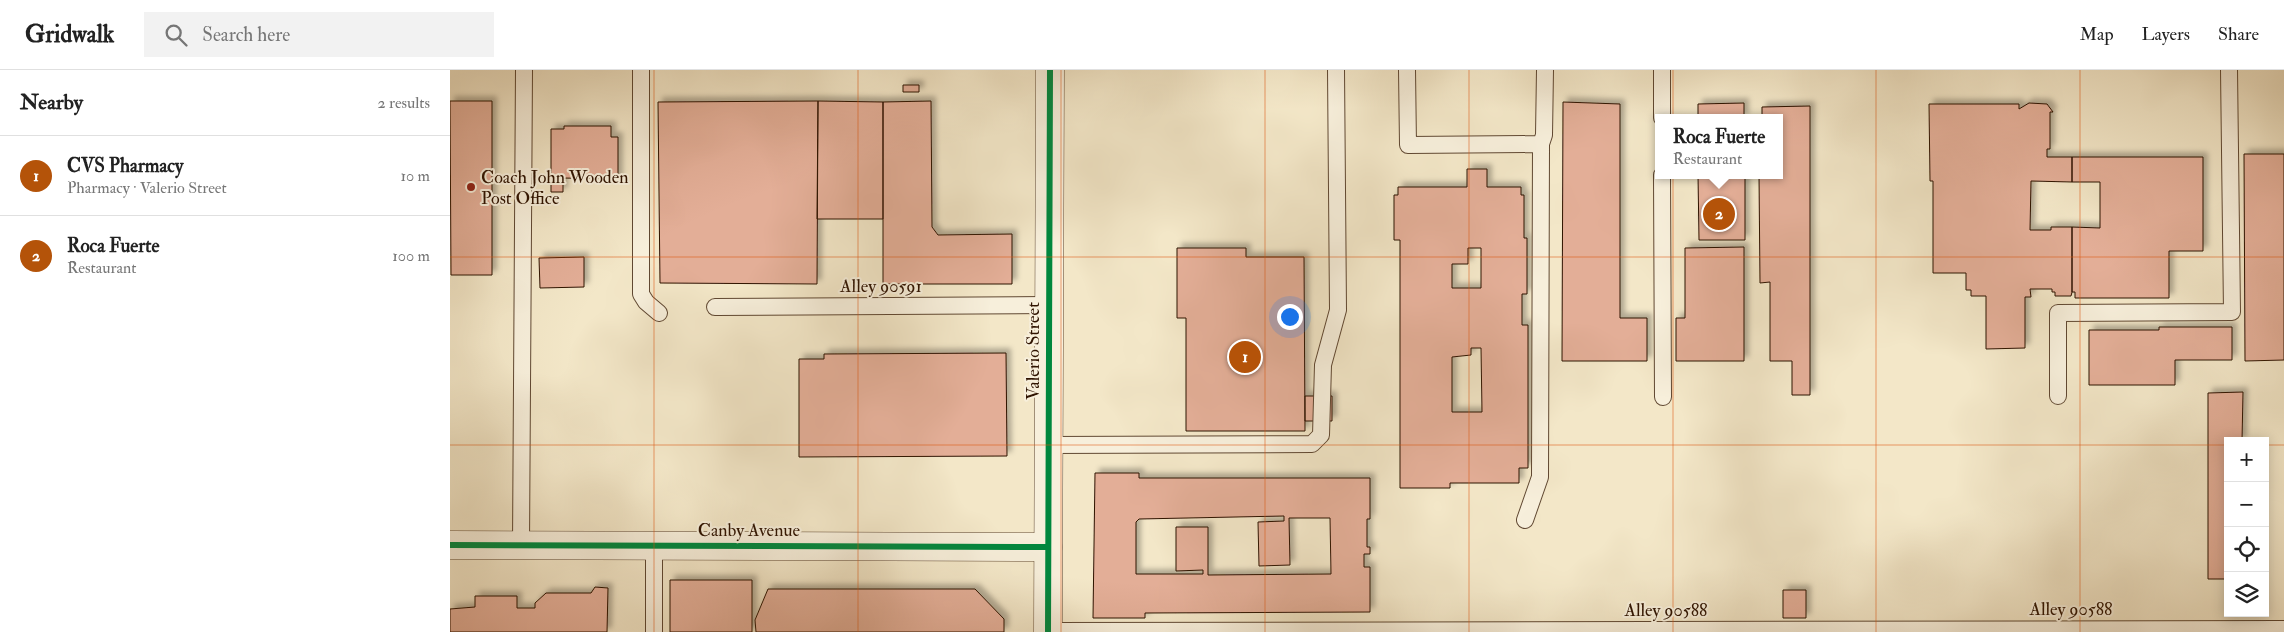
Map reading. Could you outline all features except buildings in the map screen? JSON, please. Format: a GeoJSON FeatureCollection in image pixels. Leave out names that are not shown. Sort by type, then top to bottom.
{"type":"FeatureCollection","features":[{"type":"Feature","properties":{"kind":"street","name":"Valerio Street"},"geometry":{"type":"LineString","coordinates":[[1048,632],[1050,70]]}},
{"type":"Feature","properties":{"kind":"street","name":"Canby Avenue"},"geometry":{"type":"LineString","coordinates":[[450,545],[1048,547]]}},
{"type":"Feature","properties":{"kind":"lane"},"geometry":{"type":"LineString","coordinates":[[521,544],[524,70]]}},
{"type":"Feature","properties":{"kind":"lane"},"geometry":{"type":"LineString","coordinates":[[642,70],[642,294],[646,302],[659,313]]}},
{"type":"Feature","properties":{"kind":"lane"},"geometry":{"type":"LineString","coordinates":[[1048,445],[1312,444],[1321,435],[1323,365],[1338,310],[1336,70]]}},
{"type":"Feature","properties":{"kind":"lane"},"geometry":{"type":"LineString","coordinates":[[1407,70],[1408,144],[1542,144]]}},
{"type":"Feature","properties":{"kind":"lane"},"geometry":{"type":"LineString","coordinates":[[1525,520],[1540,477],[1542,144],[1544,135],[1545,70]]}},
{"type":"Feature","properties":{"kind":"lane"},"geometry":{"type":"LineString","coordinates":[[1662,70],[1662,114]]}},
{"type":"Feature","properties":{"kind":"lane"},"geometry":{"type":"LineString","coordinates":[[2058,396],[2058,312],[2232,312],[2228,70]]}},
{"type":"Feature","properties":{"kind":"lane"},"geometry":{"type":"LineString","coordinates":[[1662,179],[1663,398]]}},
{"type":"Feature","properties":{"kind":"lane","name":"Alley 90591"},"geometry":{"type":"LineString","coordinates":[[716,307],[1048,305]]}},
{"type":"Feature","properties":{"kind":"lane"},"geometry":{"type":"LineString","coordinates":[[654,545],[654,632]]}},
{"type":"Feature","properties":{"kind":"lane","name":"Alley 90588"},"geometry":{"type":"LineString","coordinates":[[1048,632],[2284,629]]}},
{"type":"Feature","properties":{"kind":"cycle path"},"geometry":{"type":"LineString","coordinates":[[1048,632],[1050,70]]}},
{"type":"Feature","properties":{"kind":"cycle path"},"geometry":{"type":"LineString","coordinates":[[450,545],[1048,547]]}},
{"type":"Feature","properties":{"kind":"place","name":"Coach John Wooden Post Office"},"geometry":{"type":"Point","coordinates":[471,187]}},
{"type":"Feature","properties":{"kind":"place","name":"Roca Fuerte"},"geometry":{"type":"Point","coordinates":[1719,214]}},
{"type":"Feature","properties":{"kind":"place","name":"CVS Pharmacy"},"geometry":{"type":"Point","coordinates":[1245,357]}}]}
